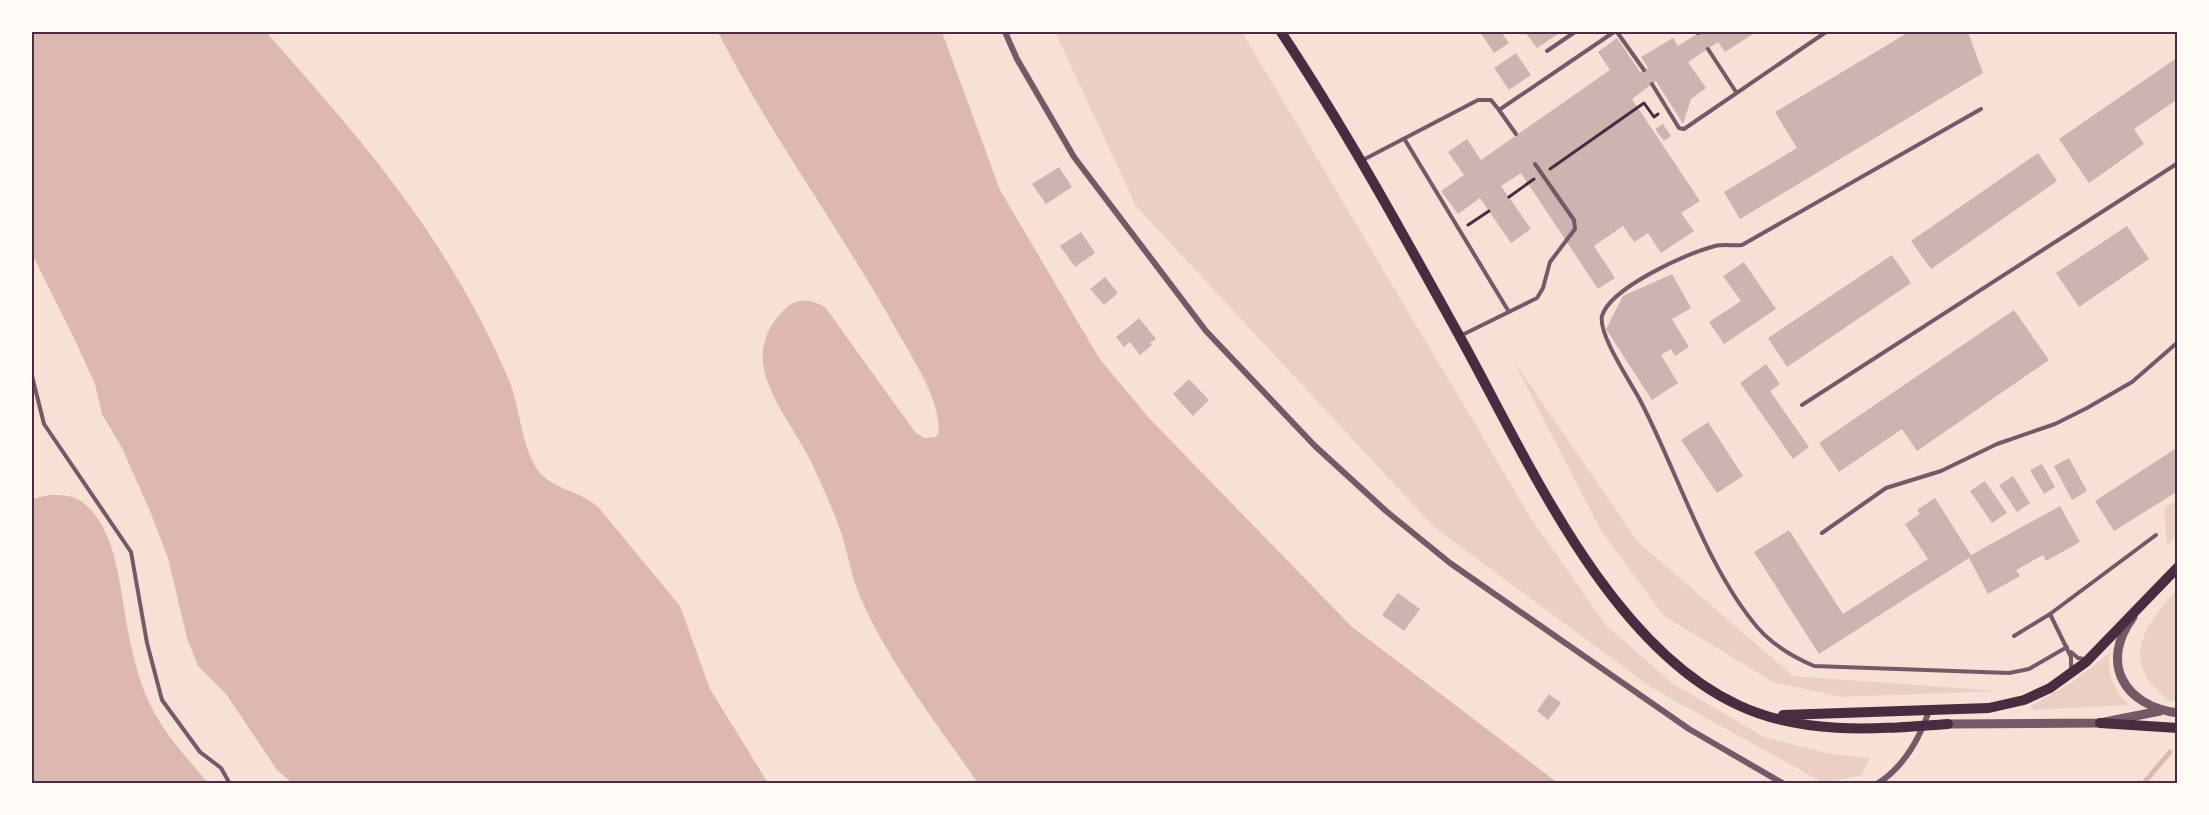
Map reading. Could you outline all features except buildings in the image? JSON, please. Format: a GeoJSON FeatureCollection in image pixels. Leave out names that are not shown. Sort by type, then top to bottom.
{"type":"FeatureCollection","features":[{"type":"Feature","properties":{"kind":"main road"},"geometry":{"type":"LineString","coordinates":[[1281,32],[1360,162],[1561,518],[1603,582],[1632,620],[1690,675],[1739,706],[1832,729],[1948,724]]}},
{"type":"Feature","properties":{"kind":"main road"},"geometry":{"type":"LineString","coordinates":[[1768,715],[1929,711],[1989,708],[2012,704],[2041,693],[2067,677],[2095,655],[2139,611],[2178,567]]}},
{"type":"Feature","properties":{"kind":"main road"},"geometry":{"type":"LineString","coordinates":[[2100,723],[2178,728]]}},
{"type":"Feature","properties":{"kind":"street"},"geometry":{"type":"LineString","coordinates":[[1005,32],[1017,59],[1074,158],[1094,185],[1206,331],[1315,446],[1386,511],[1450,563],[1689,729],[1784,783]]}},
{"type":"Feature","properties":{"kind":"street"},"geometry":{"type":"LineString","coordinates":[[2139,611],[2121,641],[2119,669],[2133,696],[2147,706],[2160,711],[2178,713]]}},
{"type":"Feature","properties":{"kind":"street"},"geometry":{"type":"LineString","coordinates":[[1877,783],[1893,774],[1908,756],[1924,726],[1929,711]]}},
{"type":"Feature","properties":{"kind":"street"},"geometry":{"type":"LineString","coordinates":[[1948,724],[2100,723],[2160,711]]}},
{"type":"Feature","properties":{"kind":"lane"},"geometry":{"type":"LineString","coordinates":[[1547,51],[1575,32]]}},
{"type":"Feature","properties":{"kind":"lane"},"geometry":{"type":"LineString","coordinates":[[1499,110],[1616,32],[1644,70]]}},
{"type":"Feature","properties":{"kind":"lane"},"geometry":{"type":"LineString","coordinates":[[1652,84],[1679,128],[1684,129],[1826,32]]}},
{"type":"Feature","properties":{"kind":"lane"},"geometry":{"type":"LineString","coordinates":[[1708,49],[1736,92]]}},
{"type":"Feature","properties":{"kind":"lane"},"geometry":{"type":"LineString","coordinates":[[1360,162],[1478,100],[1491,100],[1516,134]]}},
{"type":"Feature","properties":{"kind":"lane"},"geometry":{"type":"LineString","coordinates":[[1981,109],[1742,246],[1716,246],[1662,268],[1624,289],[1609,301],[1602,318],[1606,338],[1642,404],[1694,518],[1728,584],[1758,628],[1791,656],[1814,666],[2003,673],[2029,669],[2067,647]]}},
{"type":"Feature","properties":{"kind":"lane"},"geometry":{"type":"LineString","coordinates":[[1405,140],[1509,312]]}},
{"type":"Feature","properties":{"kind":"lane"},"geometry":{"type":"LineString","coordinates":[[1802,405],[2178,163]]}},
{"type":"Feature","properties":{"kind":"lane"},"geometry":{"type":"LineString","coordinates":[[1460,337],[1537,298],[1543,288],[1550,262],[1575,229],[1574,220],[1535,164]]}},
{"type":"Feature","properties":{"kind":"lane"},"geometry":{"type":"LineString","coordinates":[[1822,533],[1886,488],[1941,471],[1997,444],[2055,424],[2087,408],[2132,382],[2178,342]]}},
{"type":"Feature","properties":{"kind":"lane"},"geometry":{"type":"LineString","coordinates":[[32,376],[44,424],[131,552],[147,643],[162,700],[200,752],[220,768],[230,783]]}},
{"type":"Feature","properties":{"kind":"lane"},"geometry":{"type":"LineString","coordinates":[[2014,636],[2050,614],[2156,535]]}},
{"type":"Feature","properties":{"kind":"lane"},"geometry":{"type":"LineString","coordinates":[[2050,614],[2072,662],[2067,677]]}},
{"type":"Feature","properties":{"kind":"lane"},"geometry":{"type":"LineString","coordinates":[[2067,647],[2078,658],[2095,655]]}},
{"type":"Feature","properties":{"kind":"path"},"geometry":{"type":"LineString","coordinates":[[1509,197],[1644,103],[1654,117]]}},
{"type":"Feature","properties":{"kind":"path"},"geometry":{"type":"LineString","coordinates":[[1460,231],[1489,211]]}},
{"type":"Feature","properties":{"kind":"shaded area"},"geometry":{"type":"Polygon","coordinates":[[[32,32],[266,32],[394,184],[439,249],[460,283],[504,368],[513,391],[530,454],[541,474],[554,484],[592,502],[599,508],[680,606],[710,689],[768,783],[293,784],[277,770],[226,694],[198,666],[187,638],[168,558],[152,516],[122,448],[102,414],[95,384],[75,340],[32,254],[32,32]]]}},
{"type":"Feature","properties":{"kind":"shaded area"},"geometry":{"type":"Polygon","coordinates":[[[718,32],[942,32],[1000,190],[1099,358],[1148,417],[1351,626],[1558,783],[978,783],[898,667],[870,618],[857,588],[831,505],[809,457],[771,390],[763,363],[763,348],[767,334],[774,321],[789,306],[799,301],[814,302],[825,307],[915,432],[924,438],[935,437],[938,434],[936,408],[917,366],[852,255],[782,145],[718,32]]]}},
{"type":"Feature","properties":{"kind":"shaded area"},"geometry":{"type":"Polygon","coordinates":[[[1055,32],[1242,32],[1532,520],[1606,625],[1672,683],[1764,737],[1830,754],[1870,758],[1862,775],[1824,783],[1652,688],[1434,527],[1136,206],[1055,32]]]}},
{"type":"Feature","properties":{"kind":"shaded area"},"geometry":{"type":"Polygon","coordinates":[[[1513,360],[1638,542],[1793,676],[2000,691],[1841,697],[1773,682],[1664,616],[1600,529],[1513,360]]]}},
{"type":"Feature","properties":{"kind":"shaded area"},"geometry":{"type":"Polygon","coordinates":[[[50,495],[70,496],[78,499],[94,513],[103,528],[116,563],[131,645],[145,693],[165,730],[208,783],[32,783],[32,499],[50,495]]]}},
{"type":"Feature","properties":{"kind":"shaded area"},"geometry":{"type":"Polygon","coordinates":[[[2177,500],[2177,535],[2167,546],[2164,508],[2177,500]]]}},
{"type":"Feature","properties":{"kind":"shaded area"},"geometry":{"type":"Polygon","coordinates":[[[2177,589],[2178,701],[2169,701],[2149,681],[2142,668],[2140,655],[2146,631],[2160,609],[2177,589]]]}},
{"type":"Feature","properties":{"kind":"shaded area"},"geometry":{"type":"Polygon","coordinates":[[[2110,653],[2109,667],[2113,681],[2129,705],[2032,710],[2031,706],[2071,683],[2110,653]]]}},
{"type":"Feature","properties":{"kind":"waterway"},"geometry":{"type":"LineString","coordinates":[[2143,784],[2170,752]]}}]}
